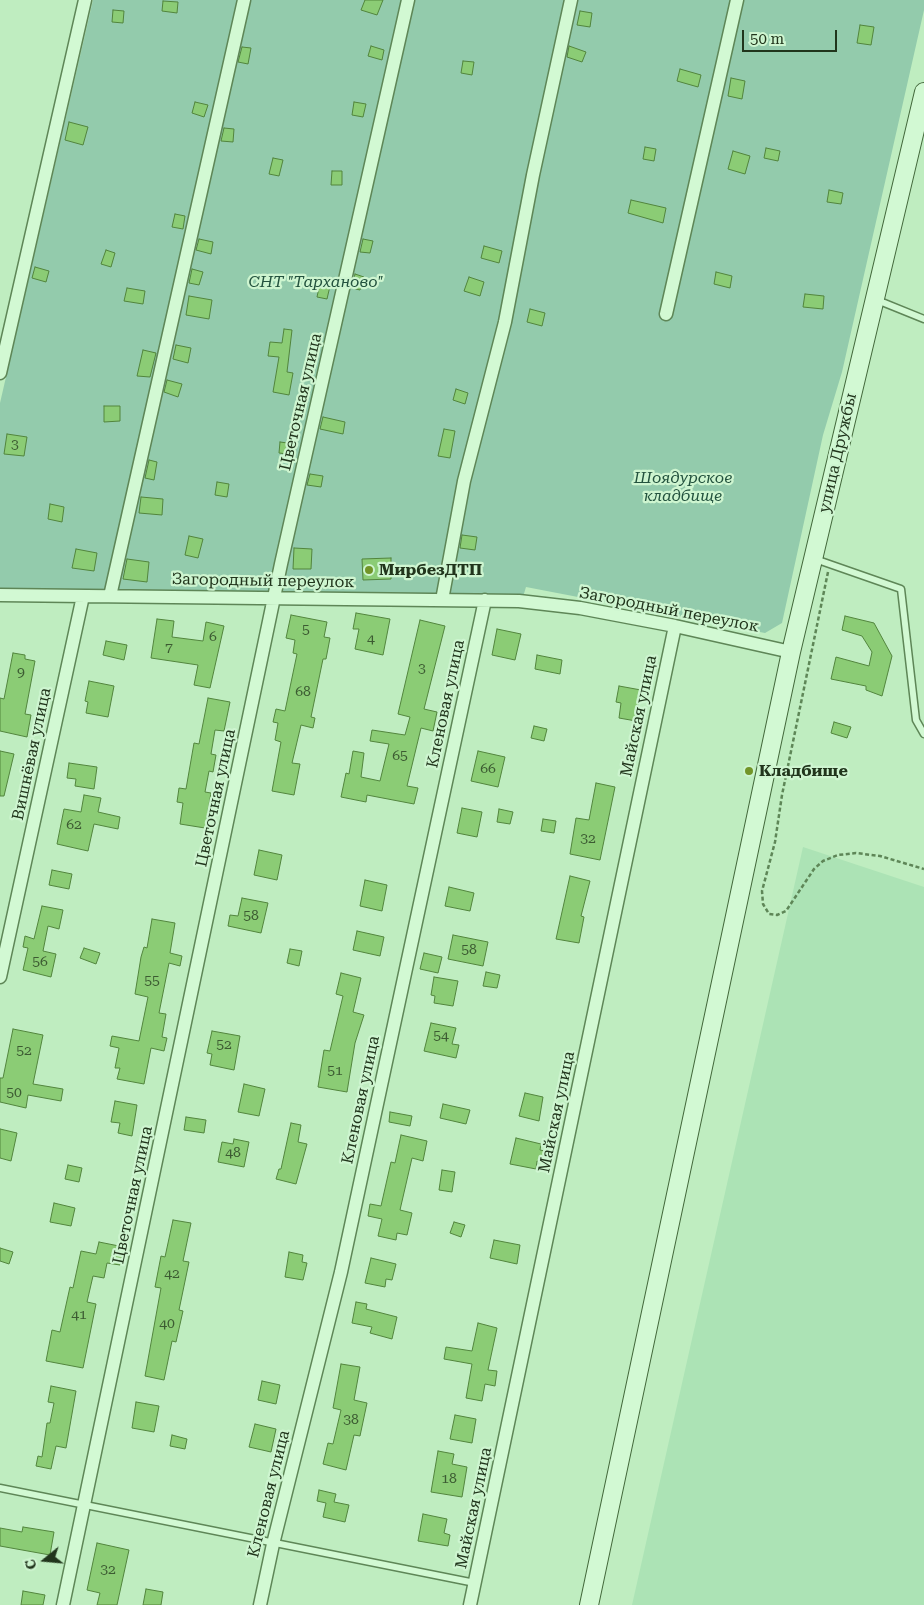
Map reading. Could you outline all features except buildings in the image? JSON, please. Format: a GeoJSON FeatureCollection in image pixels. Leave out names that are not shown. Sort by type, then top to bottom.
{"type":"FeatureCollection","features":[{"type":"Feature","properties":{"kind":"main road","name":"улица Дружбы"},"geometry":{"type":"LineString","coordinates":[[588,1605],[791,652],[822,561],[874,298],[924,92]]}},
{"type":"Feature","properties":{"kind":"street"},"geometry":{"type":"LineString","coordinates":[[0,373],[86,0]]}},
{"type":"Feature","properties":{"kind":"street"},"geometry":{"type":"LineString","coordinates":[[110,596],[244,0]]}},
{"type":"Feature","properties":{"kind":"street","name":"Цветочная улица"},"geometry":{"type":"LineString","coordinates":[[62,1605],[276,597],[283,554],[408,0]]}},
{"type":"Feature","properties":{"kind":"street"},"geometry":{"type":"LineString","coordinates":[[442,600],[464,481],[505,322],[533,175],[572,0]]}},
{"type":"Feature","properties":{"kind":"street"},"geometry":{"type":"LineString","coordinates":[[666,314],[737,0]]}},
{"type":"Feature","properties":{"kind":"street","name":"Загородный переулок"},"geometry":{"type":"LineString","coordinates":[[0,595],[519,601],[580,608],[675,626],[791,652]]}},
{"type":"Feature","properties":{"kind":"street","name":"Вишнёвая улица"},"geometry":{"type":"LineString","coordinates":[[0,977],[83,596]]}},
{"type":"Feature","properties":{"kind":"street","name":"Кленовая улица"},"geometry":{"type":"LineString","coordinates":[[260,1605],[272,1544],[341,1272],[485,600]]}},
{"type":"Feature","properties":{"kind":"street","name":"Майская улица"},"geometry":{"type":"LineString","coordinates":[[470,1605],[675,626]]}},
{"type":"Feature","properties":{"kind":"lane"},"geometry":{"type":"LineString","coordinates":[[874,298],[924,319]]}},
{"type":"Feature","properties":{"kind":"lane"},"geometry":{"type":"LineString","coordinates":[[822,561],[901,589],[916,720],[924,734]]}},
{"type":"Feature","properties":{"kind":"lane"},"geometry":{"type":"LineString","coordinates":[[0,1488],[272,1544],[475,1583]]}},
{"type":"Feature","properties":{"kind":"path"},"geometry":{"type":"LineString","coordinates":[[822,561],[775,842],[762,891],[762,904],[769,914],[777,915],[786,911],[814,869],[823,860],[838,855],[856,853],[880,856],[924,869]]}},
{"type":"Feature","properties":{"kind":"green space","name":"СНТ \"Тарханово\""},"geometry":{"type":"Polygon","coordinates":[[[93,0],[924,0],[924,10],[842,372],[823,435],[782,623],[765,633],[526,587],[523,597],[0,593],[0,403],[93,0]]]}},
{"type":"Feature","properties":{"kind":"green space"},"geometry":{"type":"Polygon","coordinates":[[[803,847],[924,887],[924,1605],[632,1605],[803,847]]]}},
{"type":"Feature","properties":{"kind":"place","name":"МирбезДТП"},"geometry":{"type":"Point","coordinates":[369,570]}},
{"type":"Feature","properties":{"kind":"place","name":"Кладбище"},"geometry":{"type":"Point","coordinates":[749,771]}},
{"type":"Feature","properties":{"kind":"park label","name":"Шоядурское кладбище"},"geometry":{"type":"Point","coordinates":[683,487]}}]}
